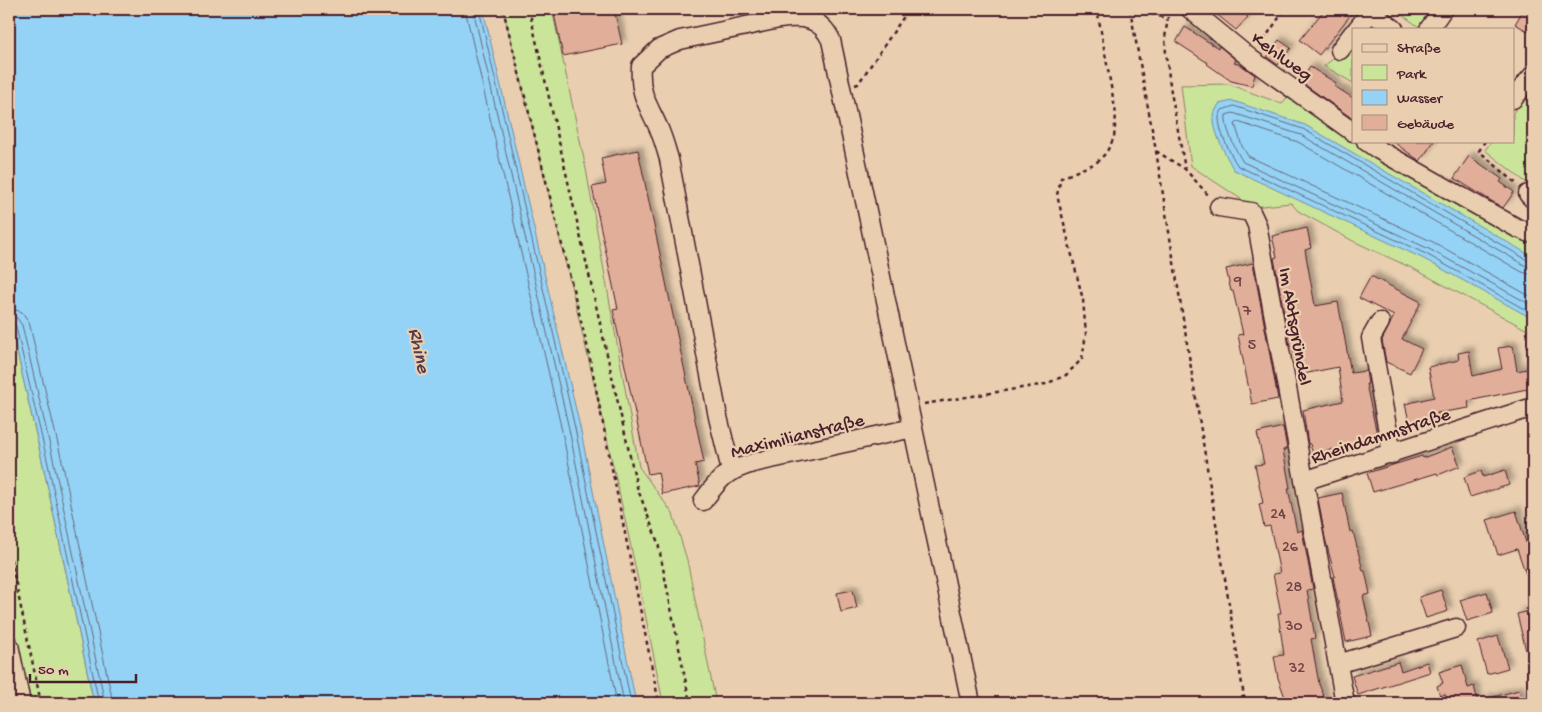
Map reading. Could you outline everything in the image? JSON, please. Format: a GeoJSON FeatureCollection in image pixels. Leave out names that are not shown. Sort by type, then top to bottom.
{"type":"FeatureCollection","features":[{"type":"Feature","properties":{"kind":"street","name":"Kehlweg"},"geometry":{"type":"LineString","coordinates":[[1190,9],[1251,59],[1352,131]]}},
{"type":"Feature","properties":{"kind":"street"},"geometry":{"type":"LineString","coordinates":[[1430,28],[1443,9]]}},
{"type":"Feature","properties":{"kind":"street"},"geometry":{"type":"LineString","coordinates":[[1358,28],[1372,10],[1393,28]]}},
{"type":"Feature","properties":{"kind":"street"},"geometry":{"type":"LineString","coordinates":[[731,470],[718,417],[669,159],[660,130],[646,105],[640,83],[641,66],[659,49],[680,40],[796,17],[818,23],[831,40],[971,703]]}},
{"type":"Feature","properties":{"kind":"street"},"geometry":{"type":"LineString","coordinates":[[1340,50],[1352,34]]}},
{"type":"Feature","properties":{"kind":"street"},"geometry":{"type":"LineString","coordinates":[[1514,98],[1533,75]]}},
{"type":"Feature","properties":{"kind":"street"},"geometry":{"type":"LineString","coordinates":[[1367,142],[1517,228],[1533,234]]}},
{"type":"Feature","properties":{"kind":"street","name":"Im Abtsgründel"},"geometry":{"type":"LineString","coordinates":[[1219,207],[1251,212],[1257,225],[1304,481]]}},
{"type":"Feature","properties":{"kind":"street"},"geometry":{"type":"LineString","coordinates":[[1380,322],[1371,338],[1392,454]]}},
{"type":"Feature","properties":{"kind":"street","name":"Rheindammstraße"},"geometry":{"type":"LineString","coordinates":[[1345,703],[1304,481],[1392,454],[1533,406]]}},
{"type":"Feature","properties":{"kind":"street","name":"Maximilianstraße"},"geometry":{"type":"LineString","coordinates":[[703,500],[718,481],[731,470],[753,463],[913,428]]}},
{"type":"Feature","properties":{"kind":"street"},"geometry":{"type":"LineString","coordinates":[[1338,664],[1456,628]]}},
{"type":"Feature","properties":{"kind":"street"},"geometry":{"type":"LineString","coordinates":[[9,645],[21,703]]}},
{"type":"Feature","properties":{"kind":"path"},"geometry":{"type":"LineString","coordinates":[[503,9],[588,349],[659,703]]}},
{"type":"Feature","properties":{"kind":"path"},"geometry":{"type":"LineString","coordinates":[[529,9],[637,487],[658,543],[690,703]]}},
{"type":"Feature","properties":{"kind":"path"},"geometry":{"type":"LineString","coordinates":[[842,89],[858,84],[909,9]]}},
{"type":"Feature","properties":{"kind":"path"},"geometry":{"type":"LineString","coordinates":[[908,407],[1046,384],[1066,375],[1082,359],[1086,334],[1083,300],[1058,195],[1061,178],[1096,163],[1106,153],[1114,138],[1116,114],[1097,9]]}},
{"type":"Feature","properties":{"kind":"path"},"geometry":{"type":"LineString","coordinates":[[1130,9],[1156,151],[1245,703]]}},
{"type":"Feature","properties":{"kind":"path"},"geometry":{"type":"LineString","coordinates":[[1144,9],[1148,13],[1168,19]]}},
{"type":"Feature","properties":{"kind":"path"},"geometry":{"type":"LineString","coordinates":[[1169,9],[1165,38],[1166,54],[1185,168]]}},
{"type":"Feature","properties":{"kind":"path"},"geometry":{"type":"LineString","coordinates":[[1251,59],[1285,9]]}},
{"type":"Feature","properties":{"kind":"path"},"geometry":{"type":"LineString","coordinates":[[1484,142],[1479,151],[1530,197]]}},
{"type":"Feature","properties":{"kind":"path"},"geometry":{"type":"LineString","coordinates":[[1156,151],[1185,168],[1219,207]]}},
{"type":"Feature","properties":{"kind":"path"},"geometry":{"type":"LineString","coordinates":[[9,551],[42,703]]}},
{"type":"Feature","properties":{"kind":"path"},"geometry":{"type":"LineString","coordinates":[[9,590],[16,584]]}},
{"type":"Feature","properties":{"kind":"green space"},"geometry":{"type":"Polygon","coordinates":[[[503,9],[552,9],[586,169],[639,467],[673,514],[687,560],[716,703],[663,703],[608,442],[503,9]]]}},
{"type":"Feature","properties":{"kind":"green space"},"geometry":{"type":"Polygon","coordinates":[[[1394,9],[1437,9],[1423,28],[1394,9]]]}},
{"type":"Feature","properties":{"kind":"green space"},"geometry":{"type":"Polygon","coordinates":[[[1352,44],[1352,82],[1324,66],[1352,44]]]}},
{"type":"Feature","properties":{"kind":"green space"},"geometry":{"type":"Polygon","coordinates":[[[1228,84],[1282,104],[1288,96],[1352,140],[1352,142],[1381,160],[1533,243],[1533,333],[1416,270],[1353,241],[1298,211],[1291,203],[1253,207],[1191,166],[1181,85],[1228,84]]]}},
{"type":"Feature","properties":{"kind":"green space"},"geometry":{"type":"Polygon","coordinates":[[[1532,89],[1533,178],[1528,184],[1485,150],[1491,142],[1514,142],[1514,112],[1532,89]]]}},
{"type":"Feature","properties":{"kind":"green space"},"geometry":{"type":"Polygon","coordinates":[[[9,317],[94,703],[27,703],[9,617],[9,317]]]}},
{"type":"Feature","properties":{"kind":"water","name":"Rhine"},"geometry":{"type":"Polygon","coordinates":[[[9,9],[483,9],[580,427],[636,703],[94,703],[9,317],[9,9]]]}},
{"type":"Feature","properties":{"kind":"water"},"geometry":{"type":"Polygon","coordinates":[[[1233,101],[1305,125],[1533,257],[1533,319],[1424,259],[1234,170],[1221,144],[1214,122],[1214,113],[1219,104],[1233,101]]]}},
{"type":"Feature","properties":{"kind":"building"},"geometry":{"type":"Polygon","coordinates":[[[553,9],[614,9],[622,44],[563,56],[553,9]]]}},
{"type":"Feature","properties":{"kind":"building"},"geometry":{"type":"Polygon","coordinates":[[[1210,9],[1238,9],[1248,17],[1236,30],[1210,9]]]}},
{"type":"Feature","properties":{"kind":"building"},"geometry":{"type":"Polygon","coordinates":[[[1325,9],[1355,9],[1319,55],[1300,40],[1325,9]]]}},
{"type":"Feature","properties":{"kind":"building"},"geometry":{"type":"Polygon","coordinates":[[[1524,9],[1533,9],[1533,34],[1515,24],[1524,9]]]}},
{"type":"Feature","properties":{"kind":"building"},"geometry":{"type":"Polygon","coordinates":[[[1185,27],[1218,48],[1219,46],[1236,60],[1234,63],[1241,65],[1255,75],[1252,86],[1231,81],[1176,42],[1185,27]]]}},
{"type":"Feature","properties":{"kind":"building"},"geometry":{"type":"Polygon","coordinates":[[[1279,40],[1291,48],[1278,65],[1267,57],[1279,40]]]}},
{"type":"Feature","properties":{"kind":"building"},"geometry":{"type":"Polygon","coordinates":[[[1310,67],[1336,83],[1334,86],[1352,97],[1352,118],[1301,82],[1310,67]]]}},
{"type":"Feature","properties":{"kind":"building"},"geometry":{"type":"Polygon","coordinates":[[[1393,142],[1433,142],[1420,161],[1393,142]]]}},
{"type":"Feature","properties":{"kind":"building"},"geometry":{"type":"Polygon","coordinates":[[[638,150],[704,462],[695,464],[700,486],[662,494],[658,472],[648,474],[613,310],[618,309],[592,187],[606,184],[601,158],[638,150]]]}},
{"type":"Feature","properties":{"kind":"building"},"geometry":{"type":"Polygon","coordinates":[[[1469,156],[1502,179],[1500,182],[1514,192],[1503,208],[1454,178],[1469,156]]]}},
{"type":"Feature","properties":{"kind":"building"},"geometry":{"type":"Polygon","coordinates":[[[1307,228],[1311,248],[1305,250],[1315,306],[1338,302],[1351,373],[1366,371],[1368,384],[1366,384],[1378,439],[1313,454],[1310,444],[1308,444],[1303,410],[1343,401],[1338,367],[1298,375],[1292,346],[1290,346],[1274,258],[1277,257],[1272,236],[1307,228]]]}},
{"type":"Feature","properties":{"kind":"building"},"geometry":{"type":"Polygon","coordinates":[[[1253,263],[1278,399],[1252,404],[1238,335],[1243,334],[1226,269],[1253,263]]]}},
{"type":"Feature","properties":{"kind":"building"},"geometry":{"type":"Polygon","coordinates":[[[1371,276],[1421,302],[1402,339],[1422,349],[1410,373],[1386,362],[1382,340],[1394,316],[1359,298],[1371,276]]]}},
{"type":"Feature","properties":{"kind":"building"},"geometry":{"type":"Polygon","coordinates":[[[1513,346],[1517,371],[1527,369],[1532,388],[1468,401],[1469,408],[1437,413],[1439,419],[1410,425],[1405,404],[1434,397],[1428,367],[1459,360],[1458,353],[1469,351],[1473,376],[1502,369],[1498,348],[1513,346]]]}},
{"type":"Feature","properties":{"kind":"building"},"geometry":{"type":"Polygon","coordinates":[[[1283,427],[1287,449],[1283,450],[1290,488],[1288,488],[1297,532],[1302,530],[1313,589],[1307,590],[1315,638],[1311,639],[1319,684],[1326,703],[1287,703],[1278,678],[1274,656],[1284,655],[1278,613],[1281,613],[1273,574],[1280,573],[1270,526],[1264,527],[1259,504],[1263,503],[1255,465],[1264,464],[1257,433],[1283,427]]]}},
{"type":"Feature","properties":{"kind":"building"},"geometry":{"type":"Polygon","coordinates":[[[1452,447],[1460,466],[1438,475],[1437,473],[1373,492],[1367,473],[1422,456],[1423,458],[1452,447]]]}},
{"type":"Feature","properties":{"kind":"building"},"geometry":{"type":"Polygon","coordinates":[[[1505,470],[1509,485],[1470,497],[1464,477],[1481,471],[1483,477],[1505,470]]]}},
{"type":"Feature","properties":{"kind":"building"},"geometry":{"type":"Polygon","coordinates":[[[1342,493],[1350,532],[1353,531],[1370,594],[1363,596],[1372,636],[1346,642],[1333,577],[1335,577],[1325,538],[1318,498],[1342,493]]]}},
{"type":"Feature","properties":{"kind":"building"},"geometry":{"type":"Polygon","coordinates":[[[1516,511],[1529,552],[1533,550],[1532,591],[1517,549],[1498,555],[1487,520],[1516,511]]]}},
{"type":"Feature","properties":{"kind":"building"},"geometry":{"type":"Polygon","coordinates":[[[853,590],[857,608],[841,612],[837,593],[853,590]]]}},
{"type":"Feature","properties":{"kind":"building"},"geometry":{"type":"Polygon","coordinates":[[[1441,590],[1448,611],[1426,618],[1419,597],[1441,590]]]}},
{"type":"Feature","properties":{"kind":"building"},"geometry":{"type":"Polygon","coordinates":[[[1487,592],[1493,613],[1467,621],[1460,600],[1487,592]]]}},
{"type":"Feature","properties":{"kind":"building"},"geometry":{"type":"Polygon","coordinates":[[[1533,610],[1533,663],[1529,663],[1517,614],[1533,610]]]}},
{"type":"Feature","properties":{"kind":"building"},"geometry":{"type":"Polygon","coordinates":[[[1498,636],[1508,668],[1487,674],[1478,642],[1498,636]]]}},
{"type":"Feature","properties":{"kind":"building"},"geometry":{"type":"Polygon","coordinates":[[[1398,662],[1401,671],[1427,662],[1430,672],[1358,695],[1352,676],[1398,662]]]}},
{"type":"Feature","properties":{"kind":"building"},"geometry":{"type":"Polygon","coordinates":[[[1462,665],[1468,688],[1474,686],[1478,703],[1447,703],[1445,694],[1440,696],[1437,686],[1443,683],[1439,672],[1462,665]]]}},
{"type":"Feature","properties":{"kind":"building"},"geometry":{"type":"Polygon","coordinates":[[[1519,690],[1523,703],[1483,703],[1482,700],[1519,690]]]}}]}
